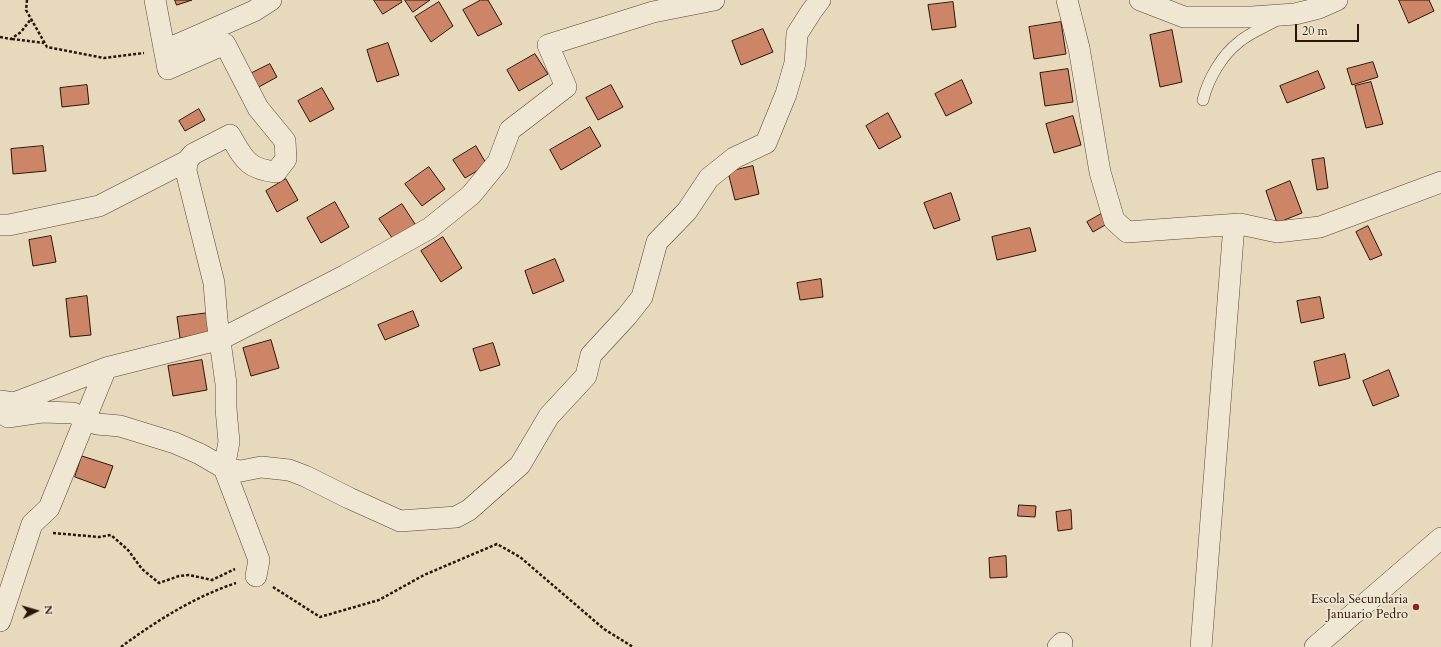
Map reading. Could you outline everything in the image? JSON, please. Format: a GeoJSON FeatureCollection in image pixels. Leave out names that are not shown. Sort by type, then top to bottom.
{"type":"FeatureCollection","features":[{"type":"Feature","properties":{"kind":"street"},"geometry":{"type":"LineString","coordinates":[[0,225],[9,225],[99,206],[187,162],[193,154],[230,136],[244,159],[261,170],[276,172],[286,159],[285,141],[258,108],[225,44],[168,69],[155,0]]}},
{"type":"Feature","properties":{"kind":"street"},"geometry":{"type":"LineString","coordinates":[[165,50],[254,12],[271,0]]}},
{"type":"Feature","properties":{"kind":"street"},"geometry":{"type":"LineString","coordinates":[[0,401],[14,403],[106,368],[221,339],[346,275],[430,228],[471,195],[498,162],[510,130],[566,87],[548,46],[653,12],[714,0]]}},
{"type":"Feature","properties":{"kind":"street"},"geometry":{"type":"LineString","coordinates":[[0,412],[8,417],[42,412],[73,413],[97,424],[120,426],[175,443],[200,454],[224,468],[241,471],[261,467],[289,470],[305,476],[400,522],[456,517],[469,510],[520,465],[549,416],[586,376],[591,355],[627,316],[642,296],[657,242],[687,211],[709,178],[734,158],[766,143],[783,101],[795,64],[797,34],[810,12],[820,0]]}},
{"type":"Feature","properties":{"kind":"street"},"geometry":{"type":"LineString","coordinates":[[1067,0],[1079,48],[1100,172],[1114,220],[1127,232],[1234,225],[1277,232],[1320,227],[1441,182]]}},
{"type":"Feature","properties":{"kind":"street"},"geometry":{"type":"LineString","coordinates":[[1140,0],[1184,17],[1252,17],[1289,9],[1319,8],[1337,0]]}},
{"type":"Feature","properties":{"kind":"street"},"geometry":{"type":"LineString","coordinates":[[187,162],[186,171],[214,283],[217,320],[221,339],[226,384],[226,409],[229,442],[224,468],[259,560],[256,576]]}},
{"type":"Feature","properties":{"kind":"street"},"geometry":{"type":"LineString","coordinates":[[1201,647],[1234,225]]}},
{"type":"Feature","properties":{"kind":"street"},"geometry":{"type":"LineString","coordinates":[[0,621],[32,524],[49,508],[106,368]]}},
{"type":"Feature","properties":{"kind":"street"},"geometry":{"type":"LineString","coordinates":[[1315,647],[1441,538]]}},
{"type":"Feature","properties":{"kind":"lane"},"geometry":{"type":"LineString","coordinates":[[1203,100],[1207,85],[1217,67],[1239,42],[1289,9]]}},
{"type":"Feature","properties":{"kind":"path"},"geometry":{"type":"LineString","coordinates":[[27,0],[26,10],[46,47],[104,58],[165,50]]}},
{"type":"Feature","properties":{"kind":"path"},"geometry":{"type":"LineString","coordinates":[[11,39],[21,32],[31,19]]}},
{"type":"Feature","properties":{"kind":"path"},"geometry":{"type":"LineString","coordinates":[[0,37],[44,43]]}},
{"type":"Feature","properties":{"kind":"path"},"geometry":{"type":"LineString","coordinates":[[32,524],[50,532],[64,535],[99,537],[111,536],[128,550],[142,570],[159,583],[179,576],[189,575],[212,580],[235,569],[255,549]]}},
{"type":"Feature","properties":{"kind":"path"},"geometry":{"type":"LineString","coordinates":[[121,647],[151,624],[211,591],[256,576],[320,617],[379,600],[424,575],[497,544],[520,557],[604,629],[633,647]]}},
{"type":"Feature","properties":{"kind":"building"},"geometry":{"type":"Polygon","coordinates":[[[175,0],[192,0],[177,5],[175,0]]]}},
{"type":"Feature","properties":{"kind":"building"},"geometry":{"type":"Polygon","coordinates":[[[374,0],[401,0],[402,2],[383,14],[374,0]]]}},
{"type":"Feature","properties":{"kind":"building"},"geometry":{"type":"Polygon","coordinates":[[[405,0],[430,0],[413,12],[405,0]]]}},
{"type":"Feature","properties":{"kind":"building"},"geometry":{"type":"Polygon","coordinates":[[[481,0],[488,0],[502,24],[478,36],[463,10],[481,0]]]}},
{"type":"Feature","properties":{"kind":"building"},"geometry":{"type":"Polygon","coordinates":[[[1399,0],[1429,0],[1434,11],[1409,23],[1399,0]]]}},
{"type":"Feature","properties":{"kind":"building"},"geometry":{"type":"Polygon","coordinates":[[[439,2],[453,26],[431,42],[415,17],[439,2]]]}},
{"type":"Feature","properties":{"kind":"building"},"geometry":{"type":"Polygon","coordinates":[[[953,2],[956,27],[932,30],[928,5],[953,2]]]}},
{"type":"Feature","properties":{"kind":"building"},"geometry":{"type":"Polygon","coordinates":[[[1061,22],[1066,54],[1034,59],[1029,27],[1061,22]]]}},
{"type":"Feature","properties":{"kind":"building"},"geometry":{"type":"Polygon","coordinates":[[[763,29],[773,52],[741,65],[732,41],[763,29]]]}},
{"type":"Feature","properties":{"kind":"building"},"geometry":{"type":"Polygon","coordinates":[[[1172,30],[1182,82],[1160,87],[1150,35],[1172,30]]]}},
{"type":"Feature","properties":{"kind":"building"},"geometry":{"type":"Polygon","coordinates":[[[388,43],[399,75],[377,82],[367,50],[388,43]]]}},
{"type":"Feature","properties":{"kind":"building"},"geometry":{"type":"Polygon","coordinates":[[[535,54],[548,74],[519,91],[507,70],[535,54]]]}},
{"type":"Feature","properties":{"kind":"building"},"geometry":{"type":"Polygon","coordinates":[[[1373,62],[1378,77],[1352,85],[1347,69],[1373,62]]]}},
{"type":"Feature","properties":{"kind":"building"},"geometry":{"type":"Polygon","coordinates":[[[270,64],[277,77],[257,88],[250,74],[270,64]]]}},
{"type":"Feature","properties":{"kind":"building"},"geometry":{"type":"Polygon","coordinates":[[[1068,69],[1073,102],[1045,106],[1040,73],[1068,69]]]}},
{"type":"Feature","properties":{"kind":"building"},"geometry":{"type":"Polygon","coordinates":[[[1318,71],[1325,88],[1287,103],[1280,86],[1318,71]]]}},
{"type":"Feature","properties":{"kind":"building"},"geometry":{"type":"Polygon","coordinates":[[[962,80],[972,103],[946,116],[935,94],[962,80]]]}},
{"type":"Feature","properties":{"kind":"building"},"geometry":{"type":"Polygon","coordinates":[[[1371,82],[1383,124],[1366,128],[1355,86],[1371,82]]]}},
{"type":"Feature","properties":{"kind":"building"},"geometry":{"type":"Polygon","coordinates":[[[87,85],[89,104],[62,107],[60,88],[87,85]]]}},
{"type":"Feature","properties":{"kind":"building"},"geometry":{"type":"Polygon","coordinates":[[[611,85],[623,107],[598,120],[586,98],[611,85]]]}},
{"type":"Feature","properties":{"kind":"building"},"geometry":{"type":"Polygon","coordinates":[[[322,88],[334,109],[310,122],[298,101],[322,88]]]}},
{"type":"Feature","properties":{"kind":"building"},"geometry":{"type":"Polygon","coordinates":[[[199,109],[205,120],[185,131],[179,121],[199,109]]]}},
{"type":"Feature","properties":{"kind":"building"},"geometry":{"type":"Polygon","coordinates":[[[888,113],[901,137],[879,149],[866,126],[888,113]]]}},
{"type":"Feature","properties":{"kind":"building"},"geometry":{"type":"Polygon","coordinates":[[[1073,116],[1081,145],[1054,153],[1046,124],[1073,116]]]}},
{"type":"Feature","properties":{"kind":"building"},"geometry":{"type":"Polygon","coordinates":[[[590,127],[601,146],[561,170],[550,150],[590,127]]]}},
{"type":"Feature","properties":{"kind":"building"},"geometry":{"type":"Polygon","coordinates":[[[43,146],[46,171],[13,174],[11,149],[43,146]]]}},
{"type":"Feature","properties":{"kind":"building"},"geometry":{"type":"Polygon","coordinates":[[[476,146],[487,165],[465,178],[453,160],[476,146]]]}},
{"type":"Feature","properties":{"kind":"building"},"geometry":{"type":"Polygon","coordinates":[[[1324,158],[1328,188],[1317,190],[1312,160],[1324,158]]]}},
{"type":"Feature","properties":{"kind":"building"},"geometry":{"type":"Polygon","coordinates":[[[753,166],[759,194],[735,200],[728,172],[753,166]]]}},
{"type":"Feature","properties":{"kind":"building"},"geometry":{"type":"Polygon","coordinates":[[[429,167],[445,189],[422,206],[405,184],[429,167]]]}},
{"type":"Feature","properties":{"kind":"building"},"geometry":{"type":"Polygon","coordinates":[[[286,179],[298,200],[277,212],[266,191],[286,179]]]}},
{"type":"Feature","properties":{"kind":"building"},"geometry":{"type":"Polygon","coordinates":[[[1290,181],[1302,213],[1277,223],[1266,191],[1290,181]]]}},
{"type":"Feature","properties":{"kind":"building"},"geometry":{"type":"Polygon","coordinates":[[[951,193],[960,220],[934,229],[924,203],[951,193]]]}},
{"type":"Feature","properties":{"kind":"building"},"geometry":{"type":"Polygon","coordinates":[[[335,202],[349,227],[321,243],[307,218],[335,202]]]}},
{"type":"Feature","properties":{"kind":"building"},"geometry":{"type":"Polygon","coordinates":[[[402,204],[417,227],[395,242],[379,219],[402,204]]]}},
{"type":"Feature","properties":{"kind":"building"},"geometry":{"type":"Polygon","coordinates":[[[1103,213],[1114,220],[1093,232],[1087,222],[1103,213]]]}},
{"type":"Feature","properties":{"kind":"building"},"geometry":{"type":"Polygon","coordinates":[[[1368,226],[1382,255],[1370,260],[1356,232],[1368,226]]]}},
{"type":"Feature","properties":{"kind":"building"},"geometry":{"type":"Polygon","coordinates":[[[1030,228],[1036,251],[997,260],[992,237],[1030,228]]]}},
{"type":"Feature","properties":{"kind":"building"},"geometry":{"type":"Polygon","coordinates":[[[51,236],[56,262],[33,266],[29,240],[51,236]]]}},
{"type":"Feature","properties":{"kind":"building"},"geometry":{"type":"Polygon","coordinates":[[[443,237],[462,268],[441,282],[421,251],[443,237]]]}},
{"type":"Feature","properties":{"kind":"building"},"geometry":{"type":"Polygon","coordinates":[[[555,259],[564,281],[533,294],[525,271],[555,259]]]}},
{"type":"Feature","properties":{"kind":"building"},"geometry":{"type":"Polygon","coordinates":[[[821,279],[823,297],[800,300],[797,283],[821,279]]]}},
{"type":"Feature","properties":{"kind":"building"},"geometry":{"type":"Polygon","coordinates":[[[87,296],[91,335],[70,337],[66,299],[87,296]]]}},
{"type":"Feature","properties":{"kind":"building"},"geometry":{"type":"Polygon","coordinates":[[[1320,297],[1324,318],[1301,323],[1297,301],[1320,297]]]}},
{"type":"Feature","properties":{"kind":"building"},"geometry":{"type":"Polygon","coordinates":[[[413,311],[419,326],[385,340],[378,325],[413,311]]]}},
{"type":"Feature","properties":{"kind":"building"},"geometry":{"type":"Polygon","coordinates":[[[209,313],[211,333],[180,338],[177,317],[209,313]]]}},
{"type":"Feature","properties":{"kind":"building"},"geometry":{"type":"Polygon","coordinates":[[[271,340],[279,368],[251,376],[243,348],[271,340]]]}},
{"type":"Feature","properties":{"kind":"building"},"geometry":{"type":"Polygon","coordinates":[[[493,343],[500,365],[480,371],[473,349],[493,343]]]}},
{"type":"Feature","properties":{"kind":"building"},"geometry":{"type":"Polygon","coordinates":[[[1345,354],[1350,378],[1319,386],[1314,362],[1345,354]]]}},
{"type":"Feature","properties":{"kind":"building"},"geometry":{"type":"Polygon","coordinates":[[[202,360],[207,390],[173,396],[168,366],[202,360]]]}},
{"type":"Feature","properties":{"kind":"building"},"geometry":{"type":"Polygon","coordinates":[[[1389,370],[1399,396],[1373,406],[1363,381],[1389,370]]]}},
{"type":"Feature","properties":{"kind":"building"},"geometry":{"type":"Polygon","coordinates":[[[82,456],[113,466],[105,488],[75,477],[82,456]]]}},
{"type":"Feature","properties":{"kind":"building"},"geometry":{"type":"Polygon","coordinates":[[[1019,505],[1036,506],[1035,517],[1018,516],[1019,505]]]}},
{"type":"Feature","properties":{"kind":"building"},"geometry":{"type":"Polygon","coordinates":[[[1071,510],[1072,529],[1058,531],[1056,512],[1071,510]]]}},
{"type":"Feature","properties":{"kind":"building"},"geometry":{"type":"Polygon","coordinates":[[[1006,556],[1007,577],[990,578],[989,558],[1006,556]]]}},
{"type":"Feature","properties":{"kind":"place","name":"Escola Secundaria Januario Pedro"},"geometry":{"type":"Point","coordinates":[1416,607]}}]}
